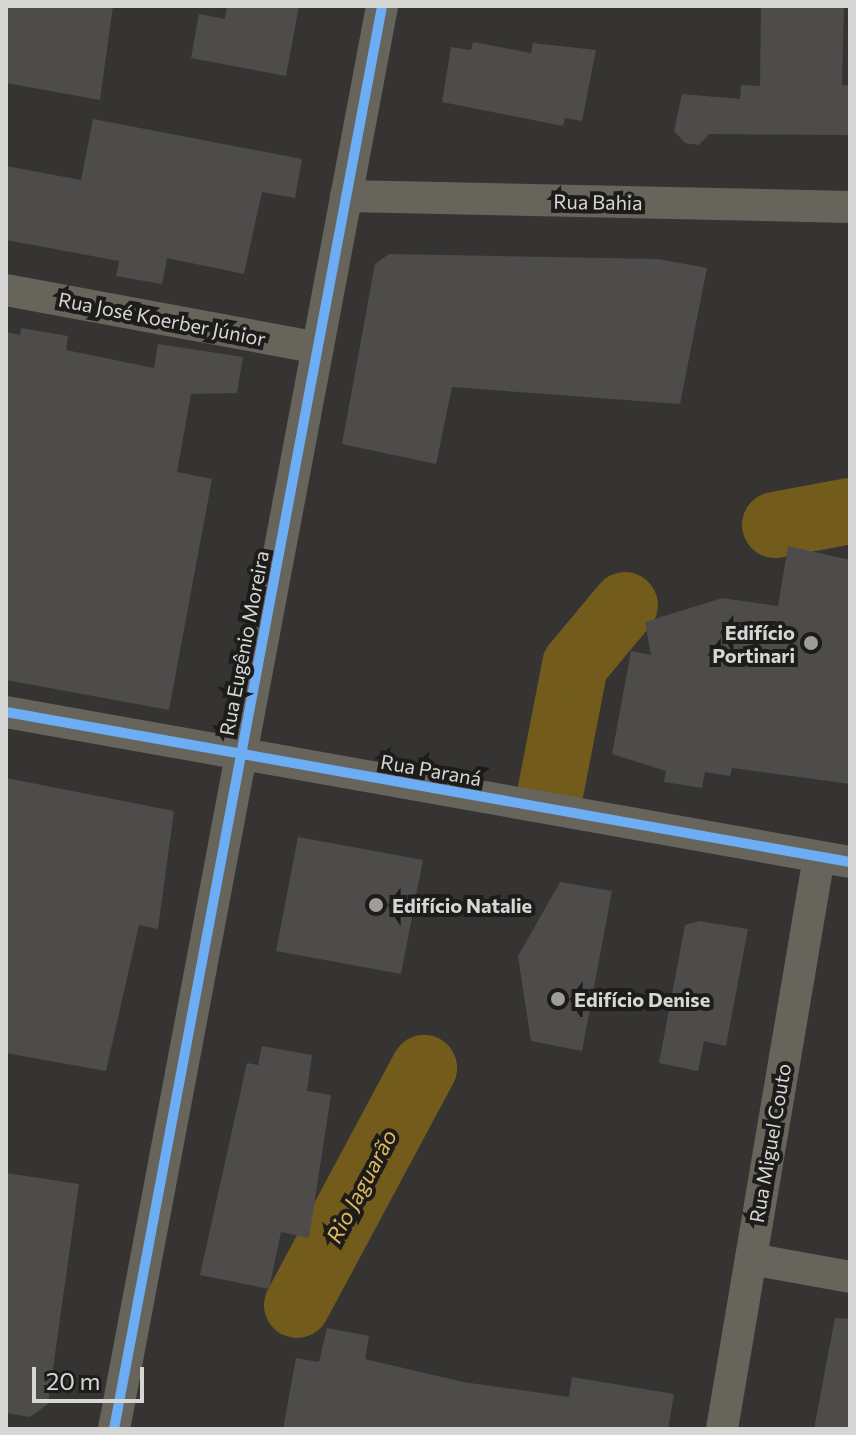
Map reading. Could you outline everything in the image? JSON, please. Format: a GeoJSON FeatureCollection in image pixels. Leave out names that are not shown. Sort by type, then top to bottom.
{"type":"FeatureCollection","features":[{"type":"Feature","properties":{"kind":"street","name":"Rua Eugênio Moreira"},"geometry":{"type":"LineString","coordinates":[[114,1429],[382,6]]}},
{"type":"Feature","properties":{"kind":"street","name":"Rua Bahia"},"geometry":{"type":"LineString","coordinates":[[346,196],[850,207]]}},
{"type":"Feature","properties":{"kind":"street","name":"Rua José Koerber Júnior"},"geometry":{"type":"LineString","coordinates":[[6,290],[318,348]]}},
{"type":"Feature","properties":{"kind":"street","name":"Rua Paraná"},"geometry":{"type":"LineString","coordinates":[[6,712],[834,860]]}},
{"type":"Feature","properties":{"kind":"street","name":"Rua Miguel Couto"},"geometry":{"type":"LineString","coordinates":[[722,1429],[751,1259],[834,860]]}},
{"type":"Feature","properties":{"kind":"street"},"geometry":{"type":"LineString","coordinates":[[751,1259],[850,1277]]}},
{"type":"Feature","properties":{"kind":"building"},"geometry":{"type":"Polygon","coordinates":[[[6,6],[113,6],[100,100],[6,83],[6,6]]]}},
{"type":"Feature","properties":{"kind":"building"},"geometry":{"type":"Polygon","coordinates":[[[227,6],[299,6],[286,76],[191,58],[199,14],[225,19],[227,6]]]}},
{"type":"Feature","properties":{"kind":"building"},"geometry":{"type":"Polygon","coordinates":[[[761,6],[844,6],[842,85],[850,86],[850,135],[709,134],[699,145],[685,143],[674,131],[682,94],[740,99],[741,85],[760,86],[761,6]]]}},
{"type":"Feature","properties":{"kind":"building"},"geometry":{"type":"Polygon","coordinates":[[[473,42],[531,53],[533,43],[596,50],[582,121],[565,118],[563,126],[442,102],[451,47],[471,50],[473,42]]]}},
{"type":"Feature","properties":{"kind":"building"},"geometry":{"type":"Polygon","coordinates":[[[93,119],[302,159],[295,198],[262,192],[244,274],[167,258],[162,284],[116,276],[119,261],[6,240],[6,166],[81,180],[93,119]]]}},
{"type":"Feature","properties":{"kind":"building"},"geometry":{"type":"Polygon","coordinates":[[[389,254],[658,259],[707,268],[680,404],[452,387],[436,464],[342,444],[375,264],[389,254]]]}},
{"type":"Feature","properties":{"kind":"building"},"geometry":{"type":"Polygon","coordinates":[[[21,328],[68,336],[66,350],[154,368],[158,344],[243,357],[237,393],[191,394],[177,472],[212,479],[169,710],[6,680],[6,332],[20,335],[21,328]]]}},
{"type":"Feature","properties":{"kind":"building"},"geometry":{"type":"Polygon","coordinates":[[[788,546],[850,560],[850,784],[732,768],[730,776],[705,772],[702,788],[664,782],[666,771],[612,754],[631,651],[651,655],[645,622],[722,598],[778,606],[788,546]]]}},
{"type":"Feature","properties":{"kind":"building"},"geometry":{"type":"Polygon","coordinates":[[[6,778],[174,811],[158,929],[139,925],[106,1071],[6,1053],[6,778]]]}},
{"type":"Feature","properties":{"kind":"building","name":"Edifício Natalie"},"geometry":{"type":"Polygon","coordinates":[[[298,837],[423,860],[401,974],[276,951],[298,837]]]}},
{"type":"Feature","properties":{"kind":"building","name":"Edifício Denise"},"geometry":{"type":"Polygon","coordinates":[[[560,882],[612,891],[582,1051],[531,1041],[518,956],[560,882]]]}},
{"type":"Feature","properties":{"kind":"building"},"geometry":{"type":"Polygon","coordinates":[[[699,921],[748,929],[726,1046],[704,1041],[698,1071],[659,1063],[685,925],[699,921]]]}},
{"type":"Feature","properties":{"kind":"building"},"geometry":{"type":"Polygon","coordinates":[[[262,1046],[312,1055],[307,1091],[331,1095],[309,1238],[281,1232],[269,1289],[200,1275],[247,1063],[258,1065],[262,1046]]]}},
{"type":"Feature","properties":{"kind":"building"},"geometry":{"type":"Polygon","coordinates":[[[6,1173],[79,1184],[48,1404],[30,1417],[6,1413],[6,1173]]]}},
{"type":"Feature","properties":{"kind":"building"},"geometry":{"type":"Polygon","coordinates":[[[835,1318],[850,1319],[850,1429],[814,1429],[835,1318]]]}},
{"type":"Feature","properties":{"kind":"building"},"geometry":{"type":"Polygon","coordinates":[[[327,1328],[369,1336],[365,1359],[463,1382],[569,1397],[572,1377],[674,1394],[668,1429],[283,1429],[296,1358],[319,1362],[327,1328]]]}},
{"type":"Feature","properties":{"kind":"waterway","name":"Rio Jaguarão"},"geometry":{"type":"LineString","coordinates":[[775,525],[850,511]]}},
{"type":"Feature","properties":{"kind":"waterway","name":"Rio Jaguarão"},"geometry":{"type":"LineString","coordinates":[[551,789],[575,665],[625,605]]}},
{"type":"Feature","properties":{"kind":"waterway","name":"Rio Jaguarão"},"geometry":{"type":"LineString","coordinates":[[297,1305],[424,1068]]}},
{"type":"Feature","properties":{"kind":"cycle path"},"geometry":{"type":"LineString","coordinates":[[114,1429],[382,6]]}},
{"type":"Feature","properties":{"kind":"cycle path"},"geometry":{"type":"LineString","coordinates":[[6,712],[850,862]]}},
{"type":"Feature","properties":{"kind":"place","name":"Edifício Portinari"},"geometry":{"type":"Point","coordinates":[811,643]}},
{"type":"Feature","properties":{"kind":"place","name":"Edifício Natalie"},"geometry":{"type":"Point","coordinates":[376,905]}},
{"type":"Feature","properties":{"kind":"place","name":"Edifício Denise"},"geometry":{"type":"Point","coordinates":[558,999]}}]}
